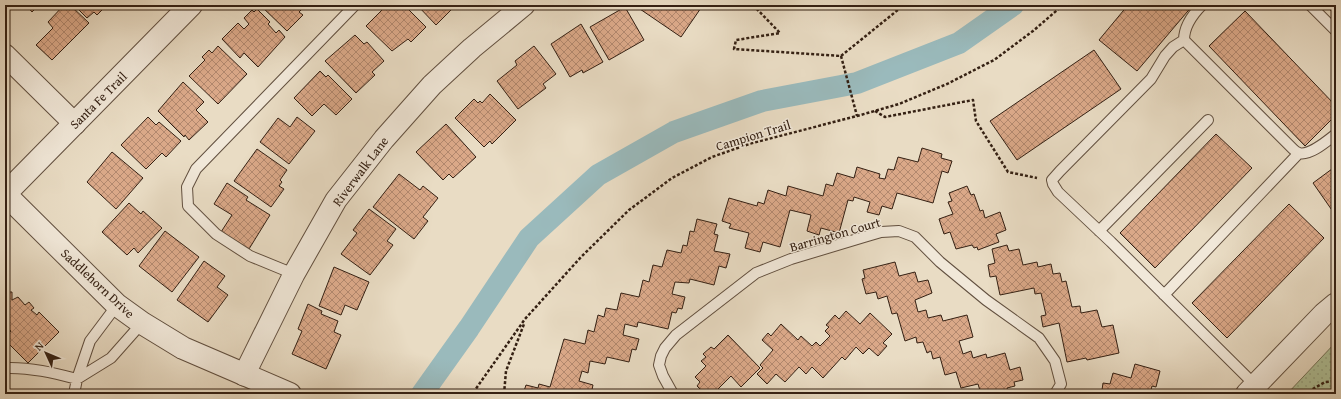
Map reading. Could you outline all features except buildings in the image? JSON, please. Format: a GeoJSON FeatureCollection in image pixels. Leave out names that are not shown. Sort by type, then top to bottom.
{"type":"FeatureCollection","features":[{"type":"Feature","properties":{"kind":"street","name":"Santa Fe Trail"},"geometry":{"type":"LineString","coordinates":[[5,194],[191,5]]}},
{"type":"Feature","properties":{"kind":"street","name":"Riverwalk Lane"},"geometry":{"type":"LineString","coordinates":[[244,375],[294,274],[336,200],[384,139],[432,85],[472,48],[524,5]]}},
{"type":"Feature","properties":{"kind":"street"},"geometry":{"type":"LineString","coordinates":[[5,55],[75,124]]}},
{"type":"Feature","properties":{"kind":"street","name":"Saddlehorn Drive"},"geometry":{"type":"LineString","coordinates":[[5,194],[117,305],[142,323],[183,348],[290,394]]}},
{"type":"Feature","properties":{"kind":"street"},"geometry":{"type":"LineString","coordinates":[[1251,390],[1324,314],[1336,304]]}},
{"type":"Feature","properties":{"kind":"lane"},"geometry":{"type":"LineString","coordinates":[[294,274],[250,256],[216,234],[188,206],[187,187],[196,169],[355,5]]}},
{"type":"Feature","properties":{"kind":"lane"},"geometry":{"type":"LineString","coordinates":[[1202,5],[1194,13],[1184,32],[1184,40],[1293,150],[1299,153],[1309,152],[1322,145],[1336,134]]}},
{"type":"Feature","properties":{"kind":"lane"},"geometry":{"type":"LineString","coordinates":[[1310,5],[1336,31]]}},
{"type":"Feature","properties":{"kind":"lane"},"geometry":{"type":"LineString","coordinates":[[1184,40],[1173,47],[1165,56],[1151,79],[1052,180],[1058,192],[1164,295],[1251,390]]}},
{"type":"Feature","properties":{"kind":"lane"},"geometry":{"type":"LineString","coordinates":[[1099,231],[1208,120]]}},
{"type":"Feature","properties":{"kind":"lane"},"geometry":{"type":"LineString","coordinates":[[1164,295],[1299,153]]}},
{"type":"Feature","properties":{"kind":"lane","name":"Barrington Court"},"geometry":{"type":"LineString","coordinates":[[673,394],[659,365],[665,348],[676,335],[756,273],[791,260],[880,232],[899,231],[915,237],[940,262],[969,287],[1039,338],[1055,361],[1061,384],[1055,394]]}},
{"type":"Feature","properties":{"kind":"lane"},"geometry":{"type":"LineString","coordinates":[[74,394],[77,379],[90,341],[117,305]]}},
{"type":"Feature","properties":{"kind":"lane"},"geometry":{"type":"LineString","coordinates":[[5,368],[19,367],[55,373],[77,379],[112,358],[142,323]]}},
{"type":"Feature","properties":{"kind":"path"},"geometry":{"type":"LineString","coordinates":[[753,5],[780,33],[736,40],[734,49],[841,56],[904,5]]}},
{"type":"Feature","properties":{"kind":"path","name":"Campion Trail"},"geometry":{"type":"LineString","coordinates":[[468,394],[475,390],[525,319],[581,257],[629,210],[672,178],[712,157],[749,144],[899,104],[947,84],[994,60],[1033,31],[1063,5]]}},
{"type":"Feature","properties":{"kind":"path"},"geometry":{"type":"LineString","coordinates":[[841,56],[857,116]]}},
{"type":"Feature","properties":{"kind":"path"},"geometry":{"type":"LineString","coordinates":[[874,111],[885,117],[973,100],[976,122],[1008,172],[1052,180]]}},
{"type":"Feature","properties":{"kind":"path"},"geometry":{"type":"LineString","coordinates":[[504,394],[506,371],[525,319]]}},
{"type":"Feature","properties":{"kind":"path"},"geometry":{"type":"LineString","coordinates":[[1304,394],[1325,382],[1336,381]]}},
{"type":"Feature","properties":{"kind":"green space"},"geometry":{"type":"Polygon","coordinates":[[[1336,342],[1336,394],[1287,394],[1336,342]]]}},
{"type":"Feature","properties":{"kind":"waterway"},"geometry":{"type":"LineString","coordinates":[[422,394],[469,328],[529,238],[598,175],[674,132],[762,101],[857,83],[959,43],[1013,5]]}}]}
